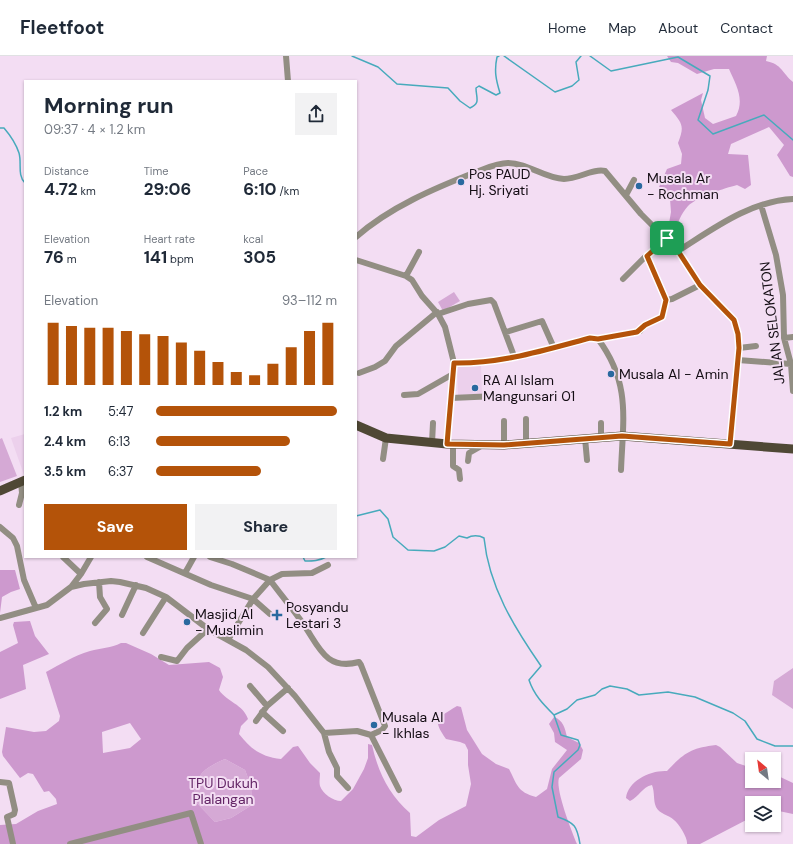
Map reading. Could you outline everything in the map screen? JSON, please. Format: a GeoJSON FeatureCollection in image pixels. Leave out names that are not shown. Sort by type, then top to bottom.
{"type":"FeatureCollection","features":[{"type":"Feature","properties":{"kind":"main road"},"geometry":{"type":"LineString","coordinates":[[357,425],[386,438],[432,443],[483,446],[526,444],[601,436],[622,436],[793,450]]}},
{"type":"Feature","properties":{"kind":"main road"},"geometry":{"type":"LineString","coordinates":[[0,491],[23,481]]}},
{"type":"Feature","properties":{"kind":"street"},"geometry":{"type":"LineString","coordinates":[[286,56],[288,80]]}},
{"type":"Feature","properties":{"kind":"street"},"geometry":{"type":"LineString","coordinates":[[357,236],[377,221],[431,191],[499,164],[518,164],[545,176],[563,179],[582,177],[600,170],[605,171],[641,214],[667,238],[678,251],[700,285],[734,320],[738,334],[739,348],[730,444]]}},
{"type":"Feature","properties":{"kind":"street"},"geometry":{"type":"LineString","coordinates":[[626,195],[634,180]]}},
{"type":"Feature","properties":{"kind":"street"},"geometry":{"type":"LineString","coordinates":[[678,251],[740,214],[761,205],[793,199]]}},
{"type":"Feature","properties":{"kind":"street","name":"JALAN SELOKATON"},"geometry":{"type":"LineString","coordinates":[[761,205],[776,255],[783,295],[784,338],[791,364],[793,391]]}},
{"type":"Feature","properties":{"kind":"street"},"geometry":{"type":"LineString","coordinates":[[623,279],[667,238]]}},
{"type":"Feature","properties":{"kind":"street"},"geometry":{"type":"LineString","coordinates":[[406,276],[419,252]]}},
{"type":"Feature","properties":{"kind":"street"},"geometry":{"type":"LineString","coordinates":[[454,363],[477,364],[554,348],[590,338],[598,339],[640,331],[645,325],[662,317],[666,300],[647,256]]}},
{"type":"Feature","properties":{"kind":"street"},"geometry":{"type":"LineString","coordinates":[[357,260],[406,276],[412,280],[422,296],[437,313],[445,327],[454,363],[451,398],[450,444],[453,466],[459,470],[460,479]]}},
{"type":"Feature","properties":{"kind":"street"},"geometry":{"type":"LineString","coordinates":[[666,300],[672,299],[700,285]]}},
{"type":"Feature","properties":{"kind":"street"},"geometry":{"type":"LineString","coordinates":[[358,373],[375,367],[385,361],[396,346],[437,313],[468,304],[491,300],[494,303],[506,332],[514,356]]}},
{"type":"Feature","properties":{"kind":"street"},"geometry":{"type":"LineString","coordinates":[[506,332],[542,321],[554,348]]}},
{"type":"Feature","properties":{"kind":"street"},"geometry":{"type":"LineString","coordinates":[[784,338],[793,337]]}},
{"type":"Feature","properties":{"kind":"street"},"geometry":{"type":"LineString","coordinates":[[598,339],[608,354],[618,375],[624,406],[621,470]]}},
{"type":"Feature","properties":{"kind":"street"},"geometry":{"type":"LineString","coordinates":[[739,348],[756,346]]}},
{"type":"Feature","properties":{"kind":"street"},"geometry":{"type":"LineString","coordinates":[[738,360],[791,364]]}},
{"type":"Feature","properties":{"kind":"street"},"geometry":{"type":"LineString","coordinates":[[404,395],[418,394],[453,374]]}},
{"type":"Feature","properties":{"kind":"street"},"geometry":{"type":"LineString","coordinates":[[451,398],[497,396]]}},
{"type":"Feature","properties":{"kind":"street"},"geometry":{"type":"LineString","coordinates":[[526,419],[526,444]]}},
{"type":"Feature","properties":{"kind":"street"},"geometry":{"type":"LineString","coordinates":[[504,421],[504,445]]}},
{"type":"Feature","properties":{"kind":"street"},"geometry":{"type":"LineString","coordinates":[[432,443],[433,423]]}},
{"type":"Feature","properties":{"kind":"street"},"geometry":{"type":"LineString","coordinates":[[601,423],[601,436]]}},
{"type":"Feature","properties":{"kind":"street"},"geometry":{"type":"LineString","coordinates":[[384,459],[386,438]]}},
{"type":"Feature","properties":{"kind":"street"},"geometry":{"type":"LineString","coordinates":[[585,438],[587,460]]}},
{"type":"Feature","properties":{"kind":"street"},"geometry":{"type":"LineString","coordinates":[[468,461],[469,453],[483,446]]}},
{"type":"Feature","properties":{"kind":"street"},"geometry":{"type":"LineString","coordinates":[[19,505],[23,481]]}},
{"type":"Feature","properties":{"kind":"street"},"geometry":{"type":"LineString","coordinates":[[0,527],[13,538],[18,546],[24,580],[36,608]]}},
{"type":"Feature","properties":{"kind":"street"},"geometry":{"type":"LineString","coordinates":[[64,558],[81,574]]}},
{"type":"Feature","properties":{"kind":"street"},"geometry":{"type":"LineString","coordinates":[[0,618],[47,605],[71,587],[81,574],[89,558]]}},
{"type":"Feature","properties":{"kind":"street"},"geometry":{"type":"LineString","coordinates":[[149,558],[211,585],[253,599],[270,614]]}},
{"type":"Feature","properties":{"kind":"street"},"geometry":{"type":"LineString","coordinates":[[213,558],[232,564],[270,580],[304,626],[320,652],[340,663],[347,664],[359,662],[361,664],[385,726],[382,730],[371,735],[357,731],[324,733]]}},
{"type":"Feature","properties":{"kind":"street"},"geometry":{"type":"LineString","coordinates":[[185,573],[193,559]]}},
{"type":"Feature","properties":{"kind":"street"},"geometry":{"type":"LineString","coordinates":[[228,640],[253,599],[270,580],[282,574],[312,573],[328,565]]}},
{"type":"Feature","properties":{"kind":"street"},"geometry":{"type":"LineString","coordinates":[[71,587],[111,581],[136,585],[166,597],[208,629],[246,650],[268,667],[288,688],[324,733],[329,752],[337,768],[337,776],[348,788]]}},
{"type":"Feature","properties":{"kind":"street"},"geometry":{"type":"LineString","coordinates":[[95,623],[107,609],[101,601],[99,582]]}},
{"type":"Feature","properties":{"kind":"street"},"geometry":{"type":"LineString","coordinates":[[122,615],[136,585]]}},
{"type":"Feature","properties":{"kind":"street"},"geometry":{"type":"LineString","coordinates":[[143,633],[166,597]]}},
{"type":"Feature","properties":{"kind":"street"},"geometry":{"type":"LineString","coordinates":[[161,657],[176,661],[187,648],[208,629]]}},
{"type":"Feature","properties":{"kind":"street"},"geometry":{"type":"LineString","coordinates":[[250,686],[267,706]]}},
{"type":"Feature","properties":{"kind":"street"},"geometry":{"type":"LineString","coordinates":[[256,721],[267,706],[288,688]]}},
{"type":"Feature","properties":{"kind":"street"},"geometry":{"type":"LineString","coordinates":[[262,712],[283,731]]}},
{"type":"Feature","properties":{"kind":"street"},"geometry":{"type":"LineString","coordinates":[[371,735],[399,790]]}},
{"type":"Feature","properties":{"kind":"street"},"geometry":{"type":"LineString","coordinates":[[0,782],[9,783],[15,810],[14,814],[0,818]]}},
{"type":"Feature","properties":{"kind":"street"},"geometry":{"type":"LineString","coordinates":[[70,844],[191,813],[201,844]]}},
{"type":"Feature","properties":{"kind":"street"},"geometry":{"type":"LineString","coordinates":[[7,817],[12,844]]}},
{"type":"Feature","properties":{"kind":"shaded area"},"geometry":{"type":"Polygon","coordinates":[[[667,56],[767,56],[766,61],[779,67],[793,82],[793,177],[790,176],[777,155],[784,145],[769,127],[731,144],[728,154],[748,155],[751,185],[745,189],[737,185],[732,186],[698,199],[688,206],[683,212],[675,231],[668,229],[671,212],[670,199],[659,187],[667,169],[681,164],[682,154],[678,143],[682,129],[678,118],[671,110],[703,93],[701,100],[705,118],[713,124],[736,116],[739,110],[740,98],[737,86],[729,69],[714,69],[697,74],[678,63],[671,62],[667,56]]]}},
{"type":"Feature","properties":{"kind":"shaded area"},"geometry":{"type":"Polygon","coordinates":[[[481,364],[482,394],[458,395],[457,365],[481,364]]]}},
{"type":"Feature","properties":{"kind":"shaded area"},"geometry":{"type":"Polygon","coordinates":[[[24,434],[24,475],[11,438],[24,434]]]}},
{"type":"Feature","properties":{"kind":"shaded area"},"geometry":{"type":"Polygon","coordinates":[[[0,570],[15,570],[20,589],[2,597],[0,613],[0,570]]]}},
{"type":"Feature","properties":{"kind":"shaded area"},"geometry":{"type":"Polygon","coordinates":[[[30,621],[35,636],[49,654],[23,665],[26,689],[0,699],[0,652],[18,643],[13,625],[14,622],[30,621]]]}},
{"type":"Feature","properties":{"kind":"shaded area"},"geometry":{"type":"Polygon","coordinates":[[[126,643],[151,654],[169,665],[209,662],[220,668],[223,677],[219,690],[222,694],[239,706],[246,714],[248,719],[241,726],[239,734],[243,739],[252,748],[262,754],[281,759],[293,747],[298,746],[310,763],[320,773],[321,789],[335,800],[341,801],[353,789],[368,758],[368,744],[372,745],[381,774],[390,791],[410,813],[411,836],[416,837],[439,820],[466,806],[471,784],[468,765],[468,750],[465,744],[446,739],[439,727],[438,722],[441,716],[457,706],[461,707],[467,730],[482,754],[496,764],[509,769],[518,787],[525,793],[536,797],[547,789],[552,769],[567,750],[555,742],[554,733],[549,724],[554,717],[557,718],[562,722],[567,737],[579,743],[583,750],[581,759],[559,778],[558,784],[565,811],[577,844],[0,844],[0,825],[16,824],[38,811],[57,804],[56,799],[49,791],[44,792],[33,774],[28,773],[20,778],[3,756],[2,752],[6,727],[34,732],[46,731],[59,721],[60,716],[46,672],[67,660],[84,653],[126,643]],[[130,723],[102,732],[103,753],[130,748],[141,739],[130,723]],[[225,759],[211,766],[202,773],[197,783],[193,799],[215,822],[231,818],[252,805],[251,786],[245,770],[225,759]]]}},
{"type":"Feature","properties":{"kind":"shaded area"},"geometry":{"type":"Polygon","coordinates":[[[716,745],[737,763],[745,766],[745,788],[781,788],[781,777],[793,783],[793,814],[781,811],[781,796],[745,796],[745,821],[700,844],[687,844],[685,835],[676,822],[657,809],[652,785],[630,801],[626,798],[631,786],[635,782],[654,772],[667,771],[688,752],[716,745]]]}},
{"type":"Feature","properties":{"kind":"green space"},"geometry":{"type":"Polygon","coordinates":[[[454,292],[460,301],[443,311],[438,302],[454,292]]]}},
{"type":"Feature","properties":{"kind":"green space"},"geometry":{"type":"Polygon","coordinates":[[[2,438],[17,476],[0,482],[0,439],[2,438]]]}},
{"type":"Feature","properties":{"kind":"green space"},"geometry":{"type":"Polygon","coordinates":[[[793,668],[793,709],[772,695],[774,681],[793,668]]]}},
{"type":"Feature","properties":{"kind":"green space","name":"TPU Dukuh Plalangan"},"geometry":{"type":"Polygon","coordinates":[[[225,759],[245,770],[251,786],[252,805],[231,818],[215,822],[193,799],[197,783],[202,773],[211,766],[225,759]]]}},
{"type":"Feature","properties":{"kind":"waterway"},"geometry":{"type":"LineString","coordinates":[[352,56],[378,67],[397,84],[448,88],[460,101],[470,108],[477,102],[476,88],[479,86],[496,95],[500,93],[496,71],[496,62],[497,57],[499,56]]}},
{"type":"Feature","properties":{"kind":"waterway"},"geometry":{"type":"LineString","coordinates":[[504,56],[555,92],[572,86],[579,80],[576,62],[581,56]]}},
{"type":"Feature","properties":{"kind":"waterway"},"geometry":{"type":"LineString","coordinates":[[590,56],[611,71],[678,57],[710,76],[708,90],[698,120],[713,134],[764,115],[793,140]]}},
{"type":"Feature","properties":{"kind":"waterway"},"geometry":{"type":"LineString","coordinates":[[0,128],[4,128],[16,146],[20,157],[20,173],[24,182]]}},
{"type":"Feature","properties":{"kind":"waterway"},"geometry":{"type":"LineString","coordinates":[[357,516],[380,510],[388,519],[393,537],[408,550],[434,551],[445,547],[459,536],[467,538],[471,536],[478,536],[484,538],[491,573],[504,606],[521,636],[541,666],[529,680],[539,699],[554,715],[567,709],[577,700],[595,695],[602,689],[610,686],[627,689],[639,695],[668,692],[695,697],[733,713],[745,721],[757,739],[775,746],[793,746]]}},
{"type":"Feature","properties":{"kind":"waterway"},"geometry":{"type":"LineString","coordinates":[[304,558],[305,561],[313,561],[323,558]]}},
{"type":"Feature","properties":{"kind":"waterway"},"geometry":{"type":"LineString","coordinates":[[554,715],[561,735],[578,740],[580,745],[578,750],[554,772],[552,787],[558,817],[572,823],[578,833],[580,844]]}},
{"type":"Feature","properties":{"kind":"place","name":"Pos PAUD Hj. Sriyati"},"geometry":{"type":"Point","coordinates":[461,182]}},
{"type":"Feature","properties":{"kind":"place","name":"Musala Ar - Rochman"},"geometry":{"type":"Point","coordinates":[639,186]}},
{"type":"Feature","properties":{"kind":"place","name":"Musala Al - Amin"},"geometry":{"type":"Point","coordinates":[611,374]}},
{"type":"Feature","properties":{"kind":"place","name":"RA Al Islam Mangunsari 01"},"geometry":{"type":"Point","coordinates":[475,388]}},
{"type":"Feature","properties":{"kind":"place","name":"Posyandu Lestari 3"},"geometry":{"type":"Point","coordinates":[277,615]}},
{"type":"Feature","properties":{"kind":"place","name":"Masjid Al - Muslimin"},"geometry":{"type":"Point","coordinates":[187,622]}},
{"type":"Feature","properties":{"kind":"place","name":"Musala Al - Ikhlas"},"geometry":{"type":"Point","coordinates":[374,725]}},
{"type":"Feature","properties":{"kind":"route"},"geometry":{"type":"LineString","coordinates":[[667,238],[678,251],[700,285],[728,312],[734,320],[738,334],[739,348],[730,444],[622,436],[601,436],[526,444],[483,446],[447,444],[454,363],[477,364],[535,353],[590,338],[598,339],[640,331],[645,325],[662,317],[663,314],[663,307],[666,300],[647,256],[667,238]]}}]}
